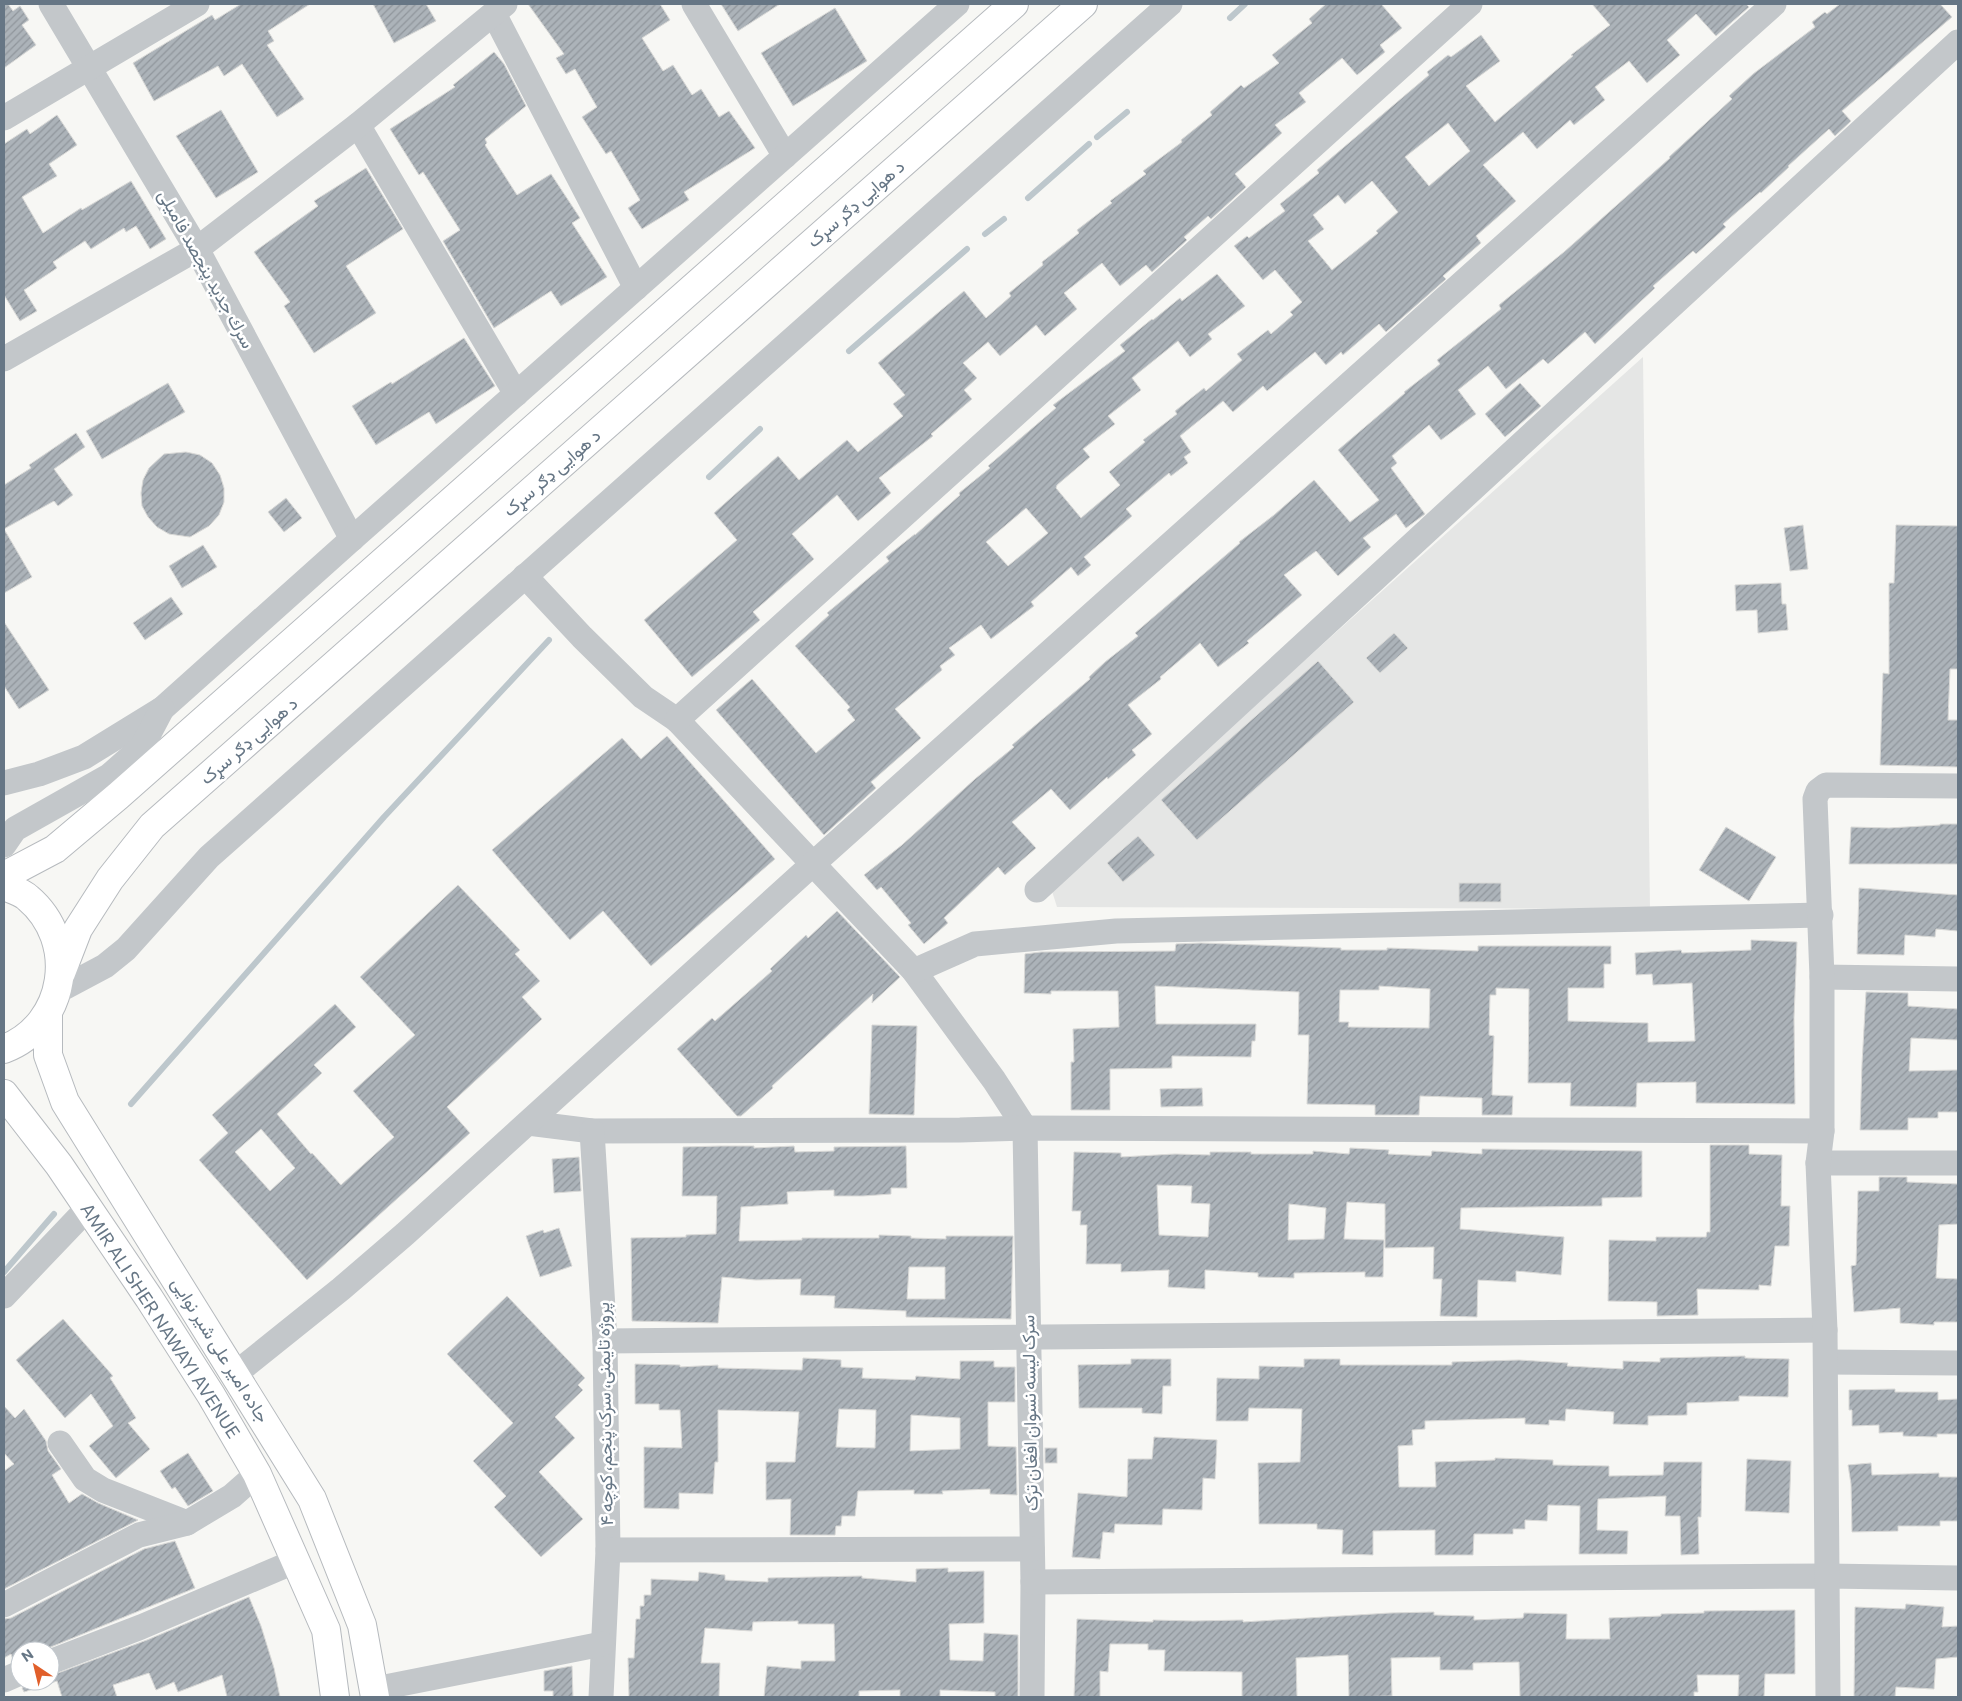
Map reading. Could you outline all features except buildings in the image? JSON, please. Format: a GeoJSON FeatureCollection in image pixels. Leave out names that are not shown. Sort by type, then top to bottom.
{"type":"FeatureCollection","features":[{"type":"Feature","properties":{"kind":"main road"},"geometry":{"type":"LineString","coordinates":[[4,876],[55,849],[118,796],[1014,4]]}},
{"type":"Feature","properties":{"kind":"main road","name":"د هوایی ډګر سړک"},"geometry":{"type":"LineString","coordinates":[[56,992],[78,929],[110,879],[152,826],[1083,4]]}},
{"type":"Feature","properties":{"kind":"main road","name":"جاده امیر علی شیر نوایی"},"geometry":{"type":"LineString","coordinates":[[4,886],[27,897],[44,915],[56,936],[60,954],[48,1055],[66,1102],[312,1499],[362,1625],[375,1693]]}},
{"type":"Feature","properties":{"kind":"main road"},"geometry":{"type":"LineString","coordinates":[[4,1049],[13,1046],[33,1032],[56,992]]}},
{"type":"Feature","properties":{"kind":"main road","name":"AMIR ALI SHER NAWAYI AVENUE"},"geometry":{"type":"LineString","coordinates":[[4,1094],[59,1165],[206,1386],[257,1474],[326,1630],[335,1697]]}},
{"type":"Feature","properties":{"kind":"street","name":"سرك جدید پنجصد فامیلی"},"geometry":{"type":"LineString","coordinates":[[52,4],[197,248],[352,539]]}},
{"type":"Feature","properties":{"kind":"street"},"geometry":{"type":"LineString","coordinates":[[4,118],[197,4]]}},
{"type":"Feature","properties":{"kind":"street"},"geometry":{"type":"LineString","coordinates":[[694,4],[785,156]]}},
{"type":"Feature","properties":{"kind":"street"},"geometry":{"type":"LineString","coordinates":[[4,783],[39,774],[84,757],[162,709],[957,4]]}},
{"type":"Feature","properties":{"kind":"street"},"geometry":{"type":"LineString","coordinates":[[56,992],[104,966],[126,949],[209,857],[1170,4]]}},
{"type":"Feature","properties":{"kind":"street"},"geometry":{"type":"LineString","coordinates":[[677,720],[1470,4]]}},
{"type":"Feature","properties":{"kind":"street"},"geometry":{"type":"LineString","coordinates":[[235,1374],[341,1289],[528,1123],[814,862],[1774,4]]}},
{"type":"Feature","properties":{"kind":"street"},"geometry":{"type":"LineString","coordinates":[[4,359],[197,248],[358,125],[499,9],[636,288]]}},
{"type":"Feature","properties":{"kind":"street"},"geometry":{"type":"LineString","coordinates":[[1037,890],[1958,42]]}},
{"type":"Feature","properties":{"kind":"street"},"geometry":{"type":"LineString","coordinates":[[358,125],[516,394]]}},
{"type":"Feature","properties":{"kind":"street"},"geometry":{"type":"LineString","coordinates":[[525,576],[582,637],[643,697],[677,720],[814,862],[914,971],[994,1080],[1025,1128]]}},
{"type":"Feature","properties":{"kind":"street"},"geometry":{"type":"LineString","coordinates":[[4,845],[15,829],[109,776],[142,747],[162,709]]}},
{"type":"Feature","properties":{"kind":"street"},"geometry":{"type":"LineString","coordinates":[[1828,1697],[1826,1362],[1818,1163],[1822,1131],[1822,977],[1815,799],[1818,792],[1826,786],[1958,786]]}},
{"type":"Feature","properties":{"kind":"street"},"geometry":{"type":"LineString","coordinates":[[914,971],[975,944],[1116,931],[1821,915]]}},
{"type":"Feature","properties":{"kind":"street"},"geometry":{"type":"LineString","coordinates":[[1822,977],[1958,979]]}},
{"type":"Feature","properties":{"kind":"street"},"geometry":{"type":"LineString","coordinates":[[528,1123],[592,1132],[1025,1128],[1822,1131]]}},
{"type":"Feature","properties":{"kind":"street","name":"سرک لیسه نسوان افغان‌ ترک"},"geometry":{"type":"LineString","coordinates":[[1025,1128],[1033,1582],[1032,1697]]}},
{"type":"Feature","properties":{"kind":"street","name":"پروژه تایمنی، سرک پنجم، کوچه ۴"},"geometry":{"type":"LineString","coordinates":[[592,1132],[605,1341],[608,1550],[602,1644],[601,1697]]}},
{"type":"Feature","properties":{"kind":"street"},"geometry":{"type":"LineString","coordinates":[[1818,1163],[1958,1163]]}},
{"type":"Feature","properties":{"kind":"street"},"geometry":{"type":"LineString","coordinates":[[4,1296],[87,1208]]}},
{"type":"Feature","properties":{"kind":"street"},"geometry":{"type":"LineString","coordinates":[[605,1341],[1825,1330]]}},
{"type":"Feature","properties":{"kind":"street"},"geometry":{"type":"LineString","coordinates":[[1826,1362],[1958,1363]]}},
{"type":"Feature","properties":{"kind":"street"},"geometry":{"type":"LineString","coordinates":[[60,1442],[85,1479],[103,1490],[187,1523]]}},
{"type":"Feature","properties":{"kind":"street"},"geometry":{"type":"LineString","coordinates":[[4,1605],[139,1535],[187,1523],[232,1496],[257,1474]]}},
{"type":"Feature","properties":{"kind":"street"},"geometry":{"type":"LineString","coordinates":[[608,1550],[1032,1549]]}},
{"type":"Feature","properties":{"kind":"street"},"geometry":{"type":"LineString","coordinates":[[60,1658],[141,1627],[296,1561]]}},
{"type":"Feature","properties":{"kind":"street"},"geometry":{"type":"LineString","coordinates":[[1033,1582],[1827,1576],[1958,1578]]}},
{"type":"Feature","properties":{"kind":"street"},"geometry":{"type":"LineString","coordinates":[[375,1693],[602,1644]]}},
{"type":"Feature","properties":{"kind":"shaded area"},"geometry":{"type":"Polygon","coordinates":[[[1643,357],[1650,909],[1057,907],[1051,888],[1643,357]]]}},
{"type":"Feature","properties":{"kind":"waterway"},"geometry":{"type":"LineString","coordinates":[[1230,18],[1245,4]]}},
{"type":"Feature","properties":{"kind":"waterway"},"geometry":{"type":"LineString","coordinates":[[1097,137],[1127,112]]}},
{"type":"Feature","properties":{"kind":"waterway"},"geometry":{"type":"LineString","coordinates":[[1028,198],[1089,144]]}},
{"type":"Feature","properties":{"kind":"waterway"},"geometry":{"type":"LineString","coordinates":[[985,234],[1004,219]]}},
{"type":"Feature","properties":{"kind":"waterway"},"geometry":{"type":"LineString","coordinates":[[849,351],[967,249]]}},
{"type":"Feature","properties":{"kind":"waterway"},"geometry":{"type":"LineString","coordinates":[[709,477],[760,429]]}},
{"type":"Feature","properties":{"kind":"waterway"},"geometry":{"type":"LineString","coordinates":[[131,1104],[384,817],[549,640]]}},
{"type":"Feature","properties":{"kind":"waterway"},"geometry":{"type":"LineString","coordinates":[[4,1272],[54,1214]]}}]}
